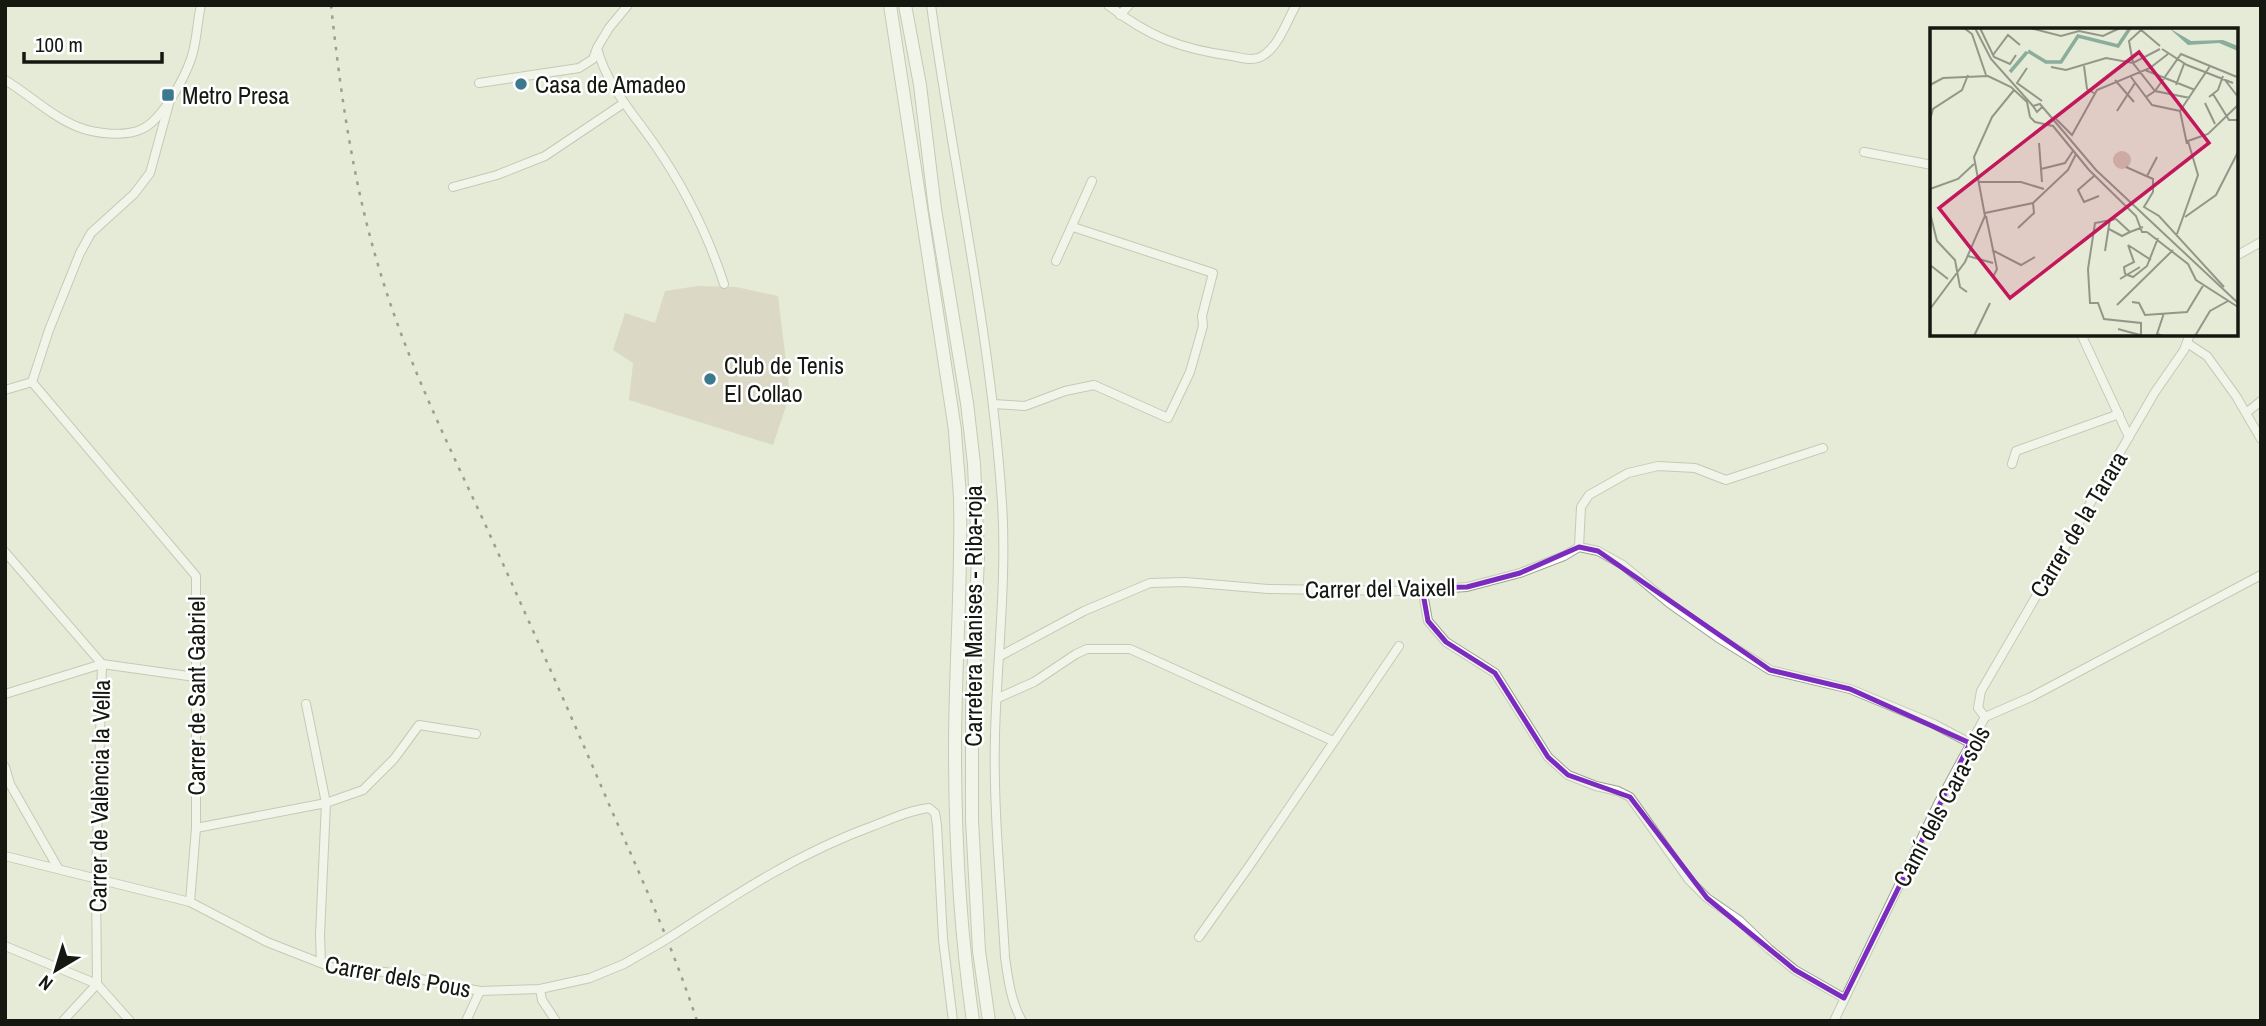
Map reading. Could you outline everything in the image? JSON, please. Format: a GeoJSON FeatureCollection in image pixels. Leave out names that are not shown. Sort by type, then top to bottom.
{"type":"FeatureCollection","features":[{"type":"Feature","properties":{"kind":"main road","name":"Carretera Manises - Riba-roja"},"geometry":{"type":"LineString","coordinates":[[890,5],[955,429],[960,496],[955,815],[960,902],[973,1021]]}},
{"type":"Feature","properties":{"kind":"main road","name":"Carretera Manises - Riba-roja"},"geometry":{"type":"LineString","coordinates":[[905,5],[920,85],[935,209],[967,403],[974,464],[978,555],[972,708],[972,820],[979,951],[989,1021]]}},
{"type":"Feature","properties":{"kind":"street"},"geometry":{"type":"LineString","coordinates":[[5,390],[32,382],[80,253],[91,233],[134,194],[150,173],[170,100],[192,57],[201,5]]}},
{"type":"Feature","properties":{"kind":"street"},"geometry":{"type":"LineString","coordinates":[[479,83],[579,68],[593,59],[609,28],[628,5]]}},
{"type":"Feature","properties":{"kind":"street"},"geometry":{"type":"LineString","coordinates":[[931,5],[982,319],[993,404],[1003,536],[996,762],[1005,957],[1013,1000],[1021,1021]]}},
{"type":"Feature","properties":{"kind":"street"},"geometry":{"type":"LineString","coordinates":[[1108,5],[1130,23],[1172,44],[1252,60],[1262,57],[1273,48],[1296,5]]}},
{"type":"Feature","properties":{"kind":"street"},"geometry":{"type":"LineString","coordinates":[[1120,15],[1129,5]]}},
{"type":"Feature","properties":{"kind":"street"},"geometry":{"type":"LineString","coordinates":[[597,48],[603,68],[624,103],[656,146],[712,246],[724,284]]}},
{"type":"Feature","properties":{"kind":"street"},"geometry":{"type":"LineString","coordinates":[[5,80],[72,124],[106,132],[132,132],[143,129],[170,100]]}},
{"type":"Feature","properties":{"kind":"street"},"geometry":{"type":"LineString","coordinates":[[453,187],[497,175],[545,156],[624,103]]}},
{"type":"Feature","properties":{"kind":"street"},"geometry":{"type":"LineString","coordinates":[[1864,152],[1930,165]]}},
{"type":"Feature","properties":{"kind":"street"},"geometry":{"type":"LineString","coordinates":[[1056,261],[1092,181]]}},
{"type":"Feature","properties":{"kind":"street"},"geometry":{"type":"LineString","coordinates":[[993,404],[1025,406],[1065,391],[1094,385],[1168,418],[1183,391],[1203,326],[1202,316],[1213,273],[1073,227]]}},
{"type":"Feature","properties":{"kind":"street"},"geometry":{"type":"LineString","coordinates":[[2238,255],[2261,242]]}},
{"type":"Feature","properties":{"kind":"street"},"geometry":{"type":"LineString","coordinates":[[2082,336],[2130,437]]}},
{"type":"Feature","properties":{"kind":"street"},"geometry":{"type":"LineString","coordinates":[[2189,338],[2207,356],[2261,439]]}},
{"type":"Feature","properties":{"kind":"street","name":"Carrer de la Tarara"},"geometry":{"type":"LineString","coordinates":[[1985,718],[1978,708],[1981,691],[2189,338]]}},
{"type":"Feature","properties":{"kind":"street","name":"Carrer de Sant Gabriel"},"geometry":{"type":"LineString","coordinates":[[32,382],[196,576],[196,828],[190,902]]}},
{"type":"Feature","properties":{"kind":"street"},"geometry":{"type":"LineString","coordinates":[[2246,413],[2261,401]]}},
{"type":"Feature","properties":{"kind":"street"},"geometry":{"type":"LineString","coordinates":[[2012,464],[2016,451],[2119,414]]}},
{"type":"Feature","properties":{"kind":"street"},"geometry":{"type":"LineString","coordinates":[[1823,448],[1726,480],[1695,468],[1658,466],[1628,473],[1589,495],[1581,508],[1579,547],[1598,551],[1623,565],[1669,603],[1770,670],[1850,689],[1934,724],[1970,743]]}},
{"type":"Feature","properties":{"kind":"street","name":"Carrer del Vaixell"},"geometry":{"type":"LineString","coordinates":[[1000,656],[1084,611],[1150,583],[1185,582],[1269,589],[1405,591],[1467,587],[1520,573],[1564,556],[1579,547]]}},
{"type":"Feature","properties":{"kind":"street","name":"Carrer de València la Vella"},"geometry":{"type":"LineString","coordinates":[[5,552],[102,664],[96,879],[97,984]]}},
{"type":"Feature","properties":{"kind":"street","name":"Camí dels Cara-sols"},"geometry":{"type":"LineString","coordinates":[[1834,1021],[1938,804],[1985,718],[2031,697],[2261,575]]}},
{"type":"Feature","properties":{"kind":"street"},"geometry":{"type":"LineString","coordinates":[[1422,589],[1428,621],[1446,642],[1494,673],[1548,757],[1568,775],[1630,797],[1689,880],[1707,898],[1739,920],[1795,970],[1844,998]]}},
{"type":"Feature","properties":{"kind":"street"},"geometry":{"type":"LineString","coordinates":[[1199,937],[1399,646]]}},
{"type":"Feature","properties":{"kind":"street"},"geometry":{"type":"LineString","coordinates":[[998,698],[1034,682],[1087,649],[1130,649],[1333,741]]}},
{"type":"Feature","properties":{"kind":"street"},"geometry":{"type":"LineString","coordinates":[[5,694],[102,664],[195,677]]}},
{"type":"Feature","properties":{"kind":"street"},"geometry":{"type":"LineString","coordinates":[[306,704],[326,803],[321,963]]}},
{"type":"Feature","properties":{"kind":"street"},"geometry":{"type":"LineString","coordinates":[[196,828],[326,803],[363,790],[394,759],[419,724],[476,734]]}},
{"type":"Feature","properties":{"kind":"street"},"geometry":{"type":"LineString","coordinates":[[5,767],[10,784],[58,868]]}},
{"type":"Feature","properties":{"kind":"street","name":"Carrer dels Pous"},"geometry":{"type":"LineString","coordinates":[[5,856],[190,902],[267,942],[336,969],[385,972],[480,990],[540,989],[590,978],[624,964],[788,863],[849,835],[917,809],[929,808],[935,813],[937,825],[943,939],[953,1021]]}},
{"type":"Feature","properties":{"kind":"street"},"geometry":{"type":"LineString","coordinates":[[5,946],[97,984],[130,1021]]}},
{"type":"Feature","properties":{"kind":"street"},"geometry":{"type":"LineString","coordinates":[[63,1021],[97,984]]}},
{"type":"Feature","properties":{"kind":"street"},"geometry":{"type":"LineString","coordinates":[[540,989],[542,1000],[556,1021]]}},
{"type":"Feature","properties":{"kind":"street"},"geometry":{"type":"LineString","coordinates":[[466,1021],[480,990]]}},
{"type":"Feature","properties":{"kind":"highlighted area"},"geometry":{"type":"Polygon","coordinates":[[[1579,547],[1598,551],[1770,670],[1850,689],[1970,743],[1844,998],[1795,970],[1707,898],[1630,797],[1568,775],[1548,757],[1495,673],[1446,642],[1428,621],[1422,588],[1467,587],[1520,573],[1579,547]]]}},
{"type":"Feature","properties":{"kind":"shaded area","name":"Club de Tenis El Collao"},"geometry":{"type":"Polygon","coordinates":[[[698,286],[736,287],[778,296],[790,394],[773,445],[629,400],[633,363],[613,350],[625,313],[655,323],[665,291],[698,286]]]}},
{"type":"Feature","properties":{"kind":"railway"},"geometry":{"type":"LineString","coordinates":[[331,5],[356,177],[372,245],[392,310],[429,403],[646,888],[697,1021]]}},
{"type":"Feature","properties":{"kind":"place","name":"Casa de Amadeo"},"geometry":{"type":"Point","coordinates":[521,84]}},
{"type":"Feature","properties":{"kind":"place","name":"Metro Presa"},"geometry":{"type":"Point","coordinates":[168,95]}},
{"type":"Feature","properties":{"kind":"place","name":"Club de Tenis El Collao"},"geometry":{"type":"Point","coordinates":[710,379]}}]}
